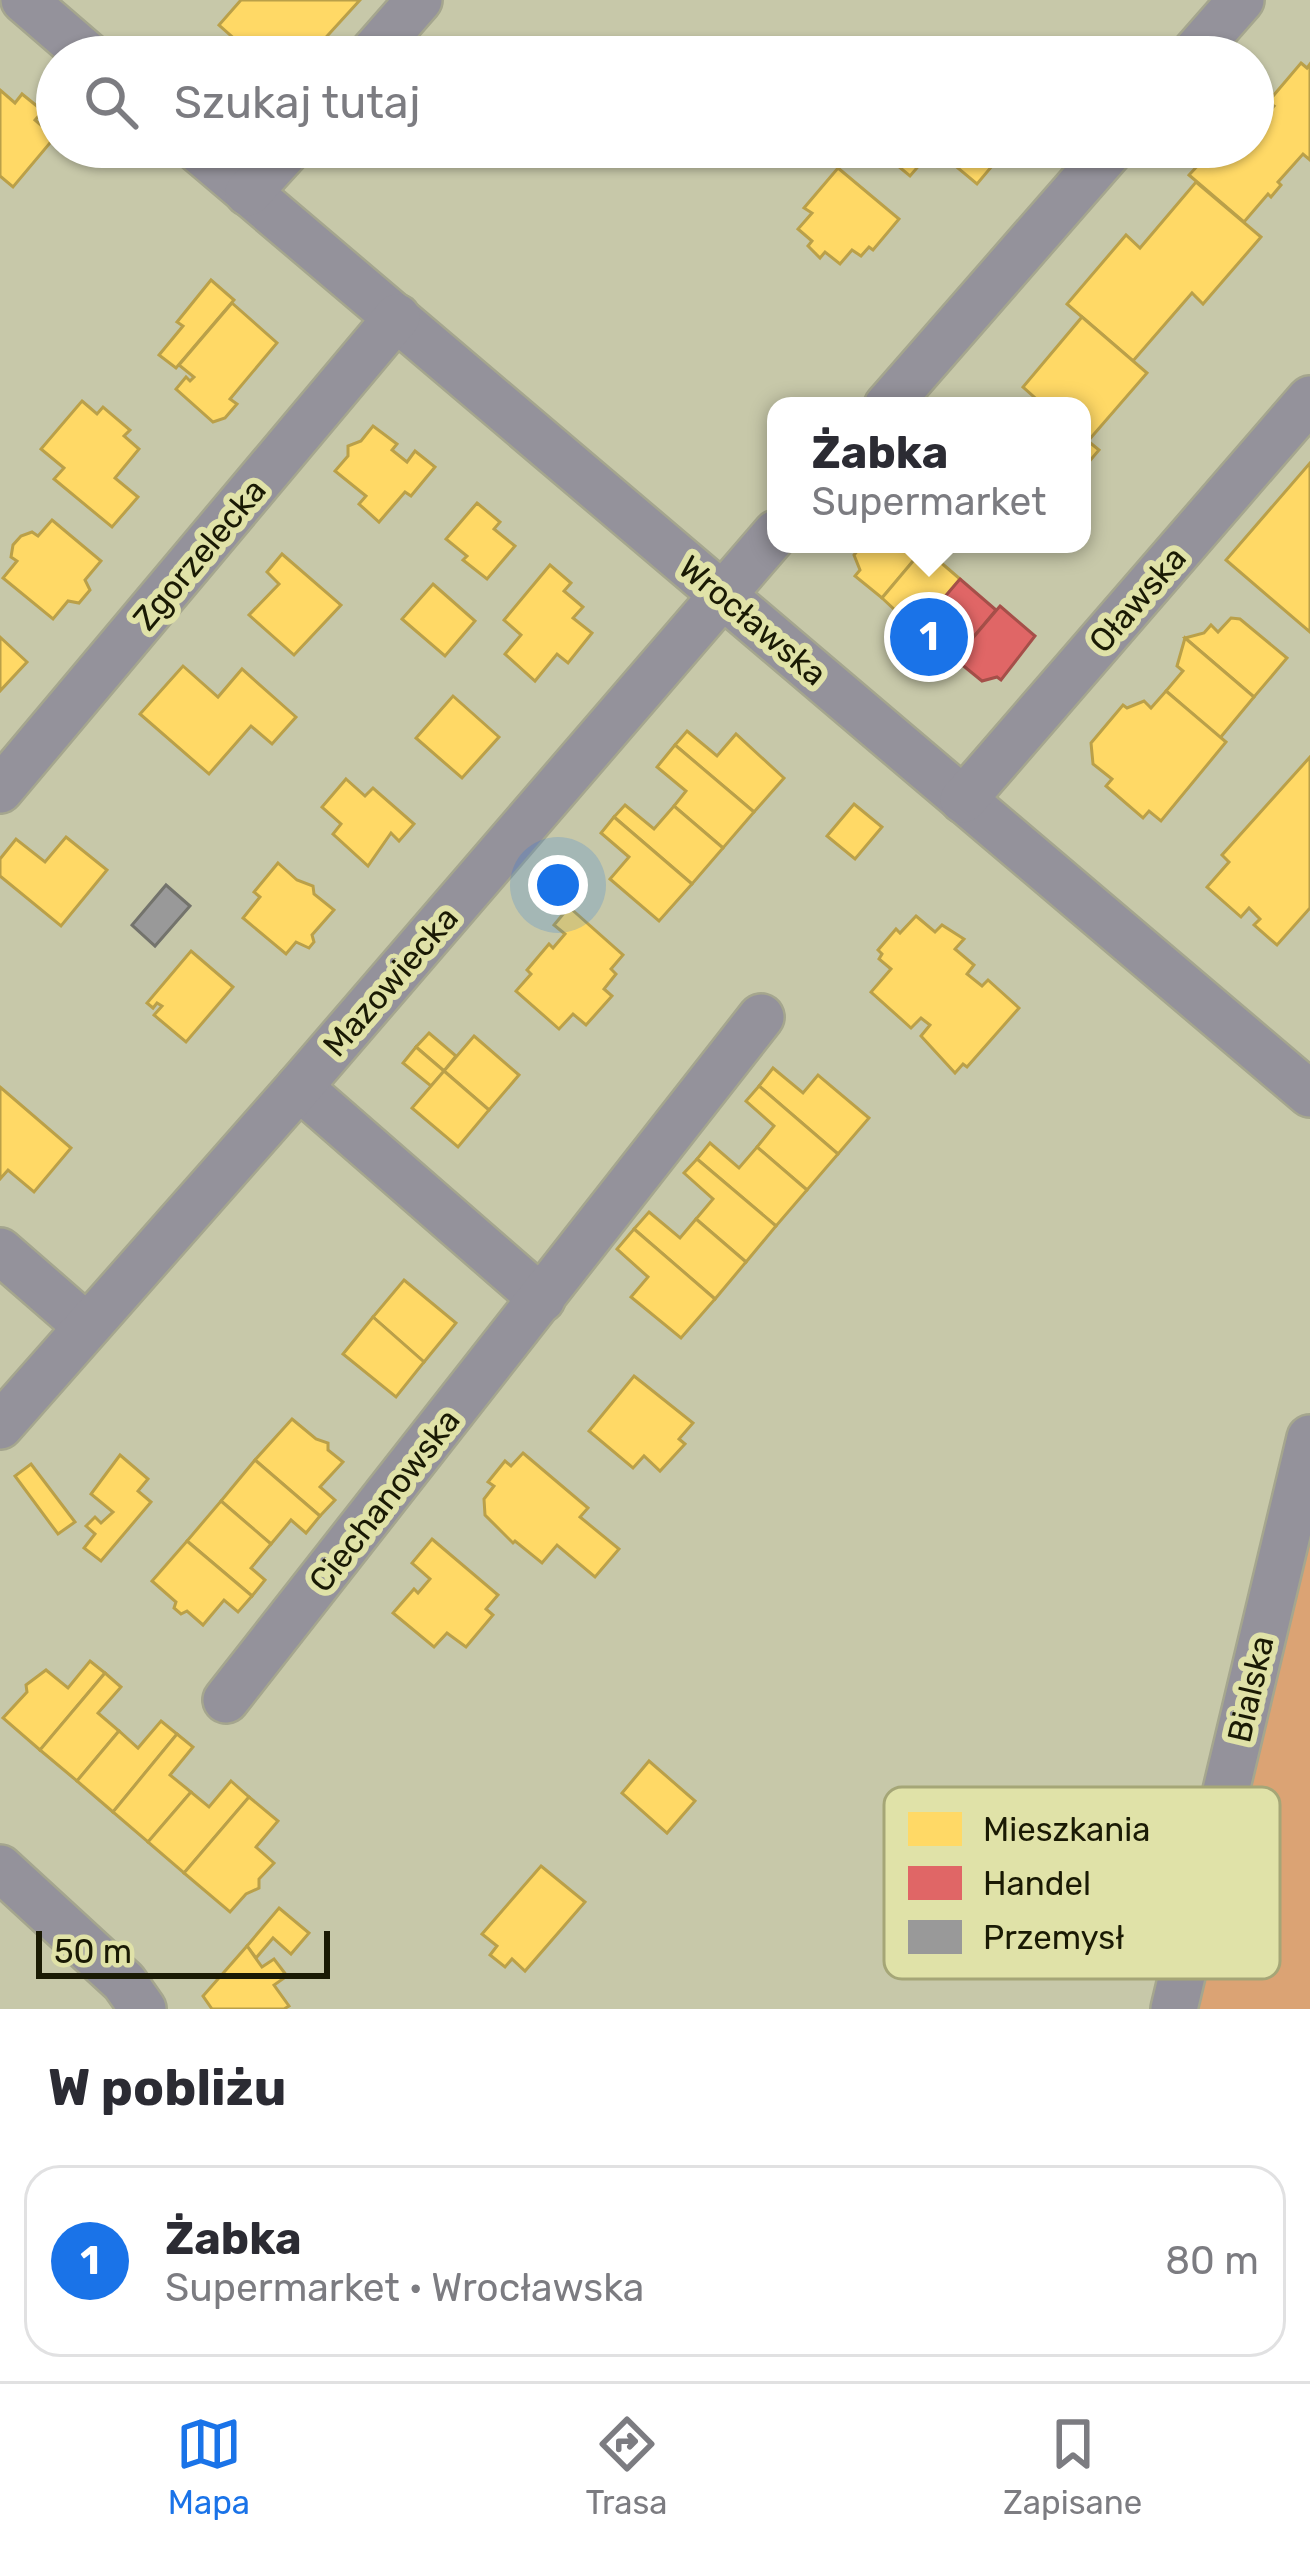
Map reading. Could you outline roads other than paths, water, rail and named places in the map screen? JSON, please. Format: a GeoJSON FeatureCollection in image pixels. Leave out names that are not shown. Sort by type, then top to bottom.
{"type":"FeatureCollection","features":[{"type":"Feature","properties":{"kind":"street"},"geometry":{"type":"LineString","coordinates":[[24,0],[66,36]]}},
{"type":"Feature","properties":{"kind":"street"},"geometry":{"type":"LineString","coordinates":[[387,36],[419,0]]}},
{"type":"Feature","properties":{"kind":"street"},"geometry":{"type":"LineString","coordinates":[[1209,36],[1241,0]]}},
{"type":"Feature","properties":{"kind":"street","name":"Wrocławska"},"geometry":{"type":"LineString","coordinates":[[219,168],[1310,1094]]}},
{"type":"Feature","properties":{"kind":"street"},"geometry":{"type":"LineString","coordinates":[[248,193],[271,168]]}},
{"type":"Feature","properties":{"kind":"street"},"geometry":{"type":"LineString","coordinates":[[895,397],[1095,168]]}},
{"type":"Feature","properties":{"kind":"street","name":"Zgorzelecka"},"geometry":{"type":"LineString","coordinates":[[0,790],[397,317]]}},
{"type":"Feature","properties":{"kind":"street","name":"Oławska"},"geometry":{"type":"LineString","coordinates":[[963,800],[1310,398]]}},
{"type":"Feature","properties":{"kind":"street","name":"Mazowiecka"},"geometry":{"type":"LineString","coordinates":[[0,1426],[767,543]]}},
{"type":"Feature","properties":{"kind":"street","name":"Ciechanowska"},"geometry":{"type":"LineString","coordinates":[[226,1700],[761,1017]]}},
{"type":"Feature","properties":{"kind":"street"},"geometry":{"type":"LineString","coordinates":[[299,1087],[542,1299]]}},
{"type":"Feature","properties":{"kind":"street"},"geometry":{"type":"LineString","coordinates":[[0,1251],[86,1326]]}},
{"type":"Feature","properties":{"kind":"street","name":"Bialska"},"geometry":{"type":"LineString","coordinates":[[1227,1787],[1310,1438]]}},
{"type":"Feature","properties":{"kind":"street"},"geometry":{"type":"LineString","coordinates":[[0,1868],[124,1982],[143,2009]]}},
{"type":"Feature","properties":{"kind":"street","name":"Bialska"},"geometry":{"type":"LineString","coordinates":[[1174,2009],[1181,1979]]}},
{"type":"Feature","properties":{"kind":"place","name":"Żabka"},"geometry":{"type":"Point","coordinates":[929,637]}}]}
